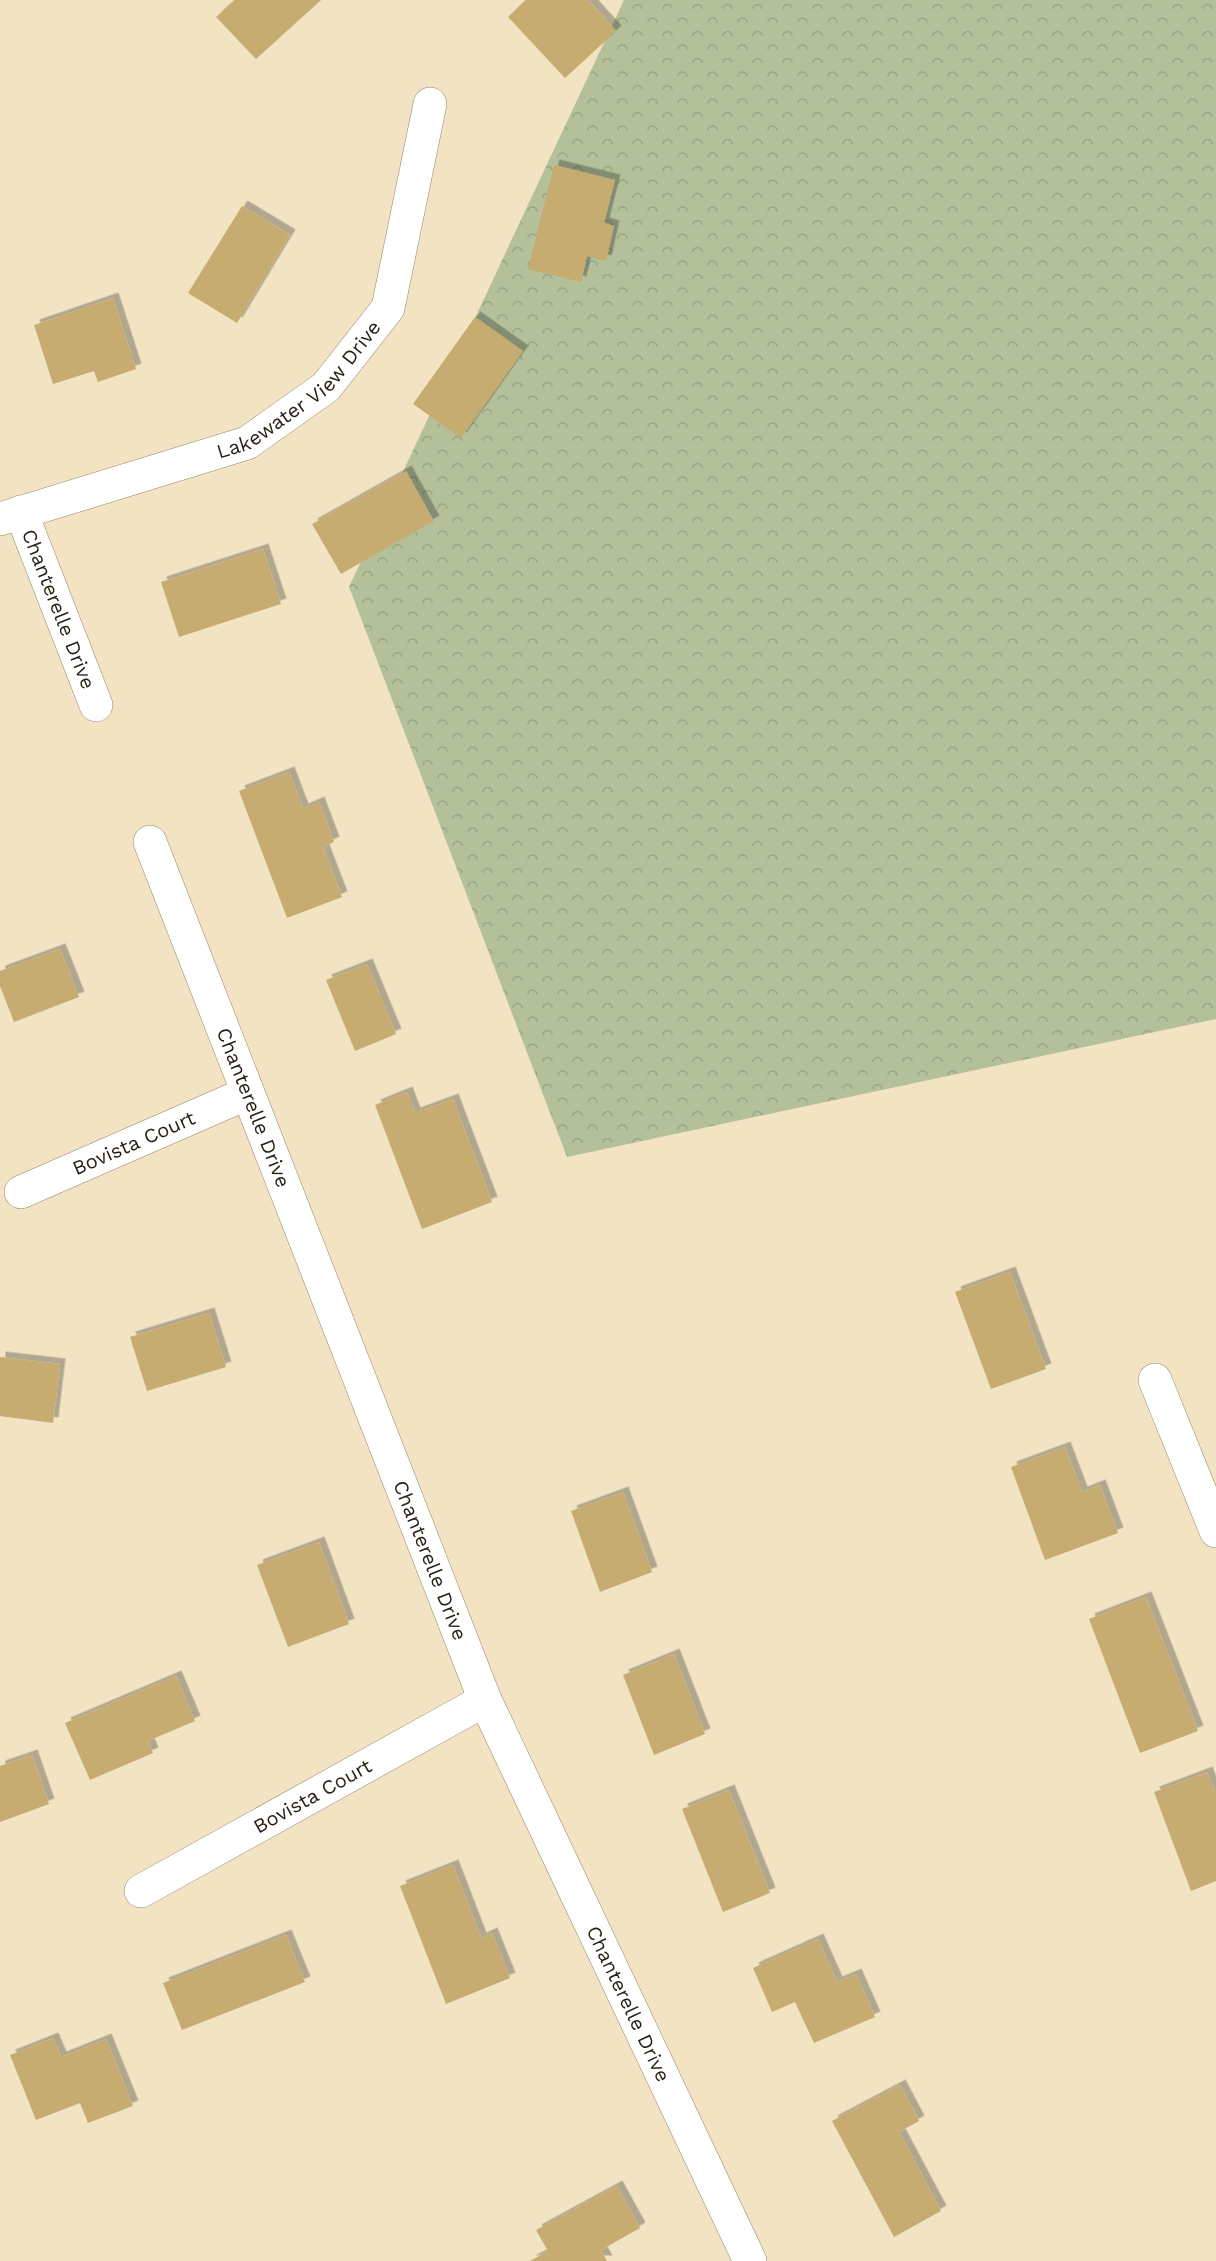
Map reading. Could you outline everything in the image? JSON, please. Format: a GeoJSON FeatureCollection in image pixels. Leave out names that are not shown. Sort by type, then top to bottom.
{"type":"FeatureCollection","features":[{"type":"Feature","properties":{"kind":"street","name":"Lakewater View Drive"},"geometry":{"type":"LineString","coordinates":[[10,515],[247,443],[326,387],[388,308],[430,104]]}},
{"type":"Feature","properties":{"kind":"street","name":"Chanterelle Drive"},"geometry":{"type":"LineString","coordinates":[[10,515],[96,705]]}},
{"type":"Feature","properties":{"kind":"street","name":"Chanterelle Drive"},"geometry":{"type":"LineString","coordinates":[[150,842],[485,1700],[750,2261]]}},
{"type":"Feature","properties":{"kind":"street","name":"Bovista Court"},"geometry":{"type":"LineString","coordinates":[[21,1192],[248,1092]]}},
{"type":"Feature","properties":{"kind":"street"},"geometry":{"type":"LineString","coordinates":[[1155,1380],[1216,1531]]}},
{"type":"Feature","properties":{"kind":"street","name":"Bovista Court"},"geometry":{"type":"LineString","coordinates":[[141,1891],[485,1700]]}},
{"type":"Feature","properties":{"kind":"green space"},"geometry":{"type":"Polygon","coordinates":[[[624,0],[1216,0],[1216,1019],[567,1157],[349,587],[624,0]]]}},
{"type":"Feature","properties":{"kind":"building"},"geometry":{"type":"Polygon","coordinates":[[[235,0],[321,0],[256,59],[216,17],[235,0]]]}},
{"type":"Feature","properties":{"kind":"building"},"geometry":{"type":"Polygon","coordinates":[[[526,0],[588,0],[616,31],[565,78],[508,17],[526,0]]]}},
{"type":"Feature","properties":{"kind":"building"},"geometry":{"type":"Polygon","coordinates":[[[554,165],[615,180],[604,223],[614,226],[606,261],[587,256],[581,282],[528,269],[554,165]]]}},
{"type":"Feature","properties":{"kind":"building"},"geometry":{"type":"Polygon","coordinates":[[[242,206],[290,235],[237,323],[188,293],[242,206]]]}},
{"type":"Feature","properties":{"kind":"building"},"geometry":{"type":"Polygon","coordinates":[[[113,298],[136,369],[98,382],[94,371],[53,384],[34,325],[113,298]]]}},
{"type":"Feature","properties":{"kind":"building"},"geometry":{"type":"Polygon","coordinates":[[[475,317],[523,351],[461,438],[413,404],[475,317]]]}},
{"type":"Feature","properties":{"kind":"building"},"geometry":{"type":"Polygon","coordinates":[[[406,471],[434,521],[341,574],[312,524],[406,471]]]}},
{"type":"Feature","properties":{"kind":"building"},"geometry":{"type":"Polygon","coordinates":[[[263,549],[281,604],[179,637],[161,582],[263,549]]]}},
{"type":"Feature","properties":{"kind":"building"},"geometry":{"type":"Polygon","coordinates":[[[289,772],[303,809],[319,802],[334,842],[323,847],[342,897],[287,918],[239,791],[289,772]]]}},
{"type":"Feature","properties":{"kind":"building"},"geometry":{"type":"Polygon","coordinates":[[[60,949],[79,997],[14,1022],[0,986],[0,971],[60,949]]]}},
{"type":"Feature","properties":{"kind":"building"},"geometry":{"type":"Polygon","coordinates":[[[367,964],[396,1034],[355,1051],[326,980],[367,964]]]}},
{"type":"Feature","properties":{"kind":"building"},"geometry":{"type":"Polygon","coordinates":[[[407,1092],[415,1113],[453,1099],[492,1202],[422,1229],[375,1105],[407,1092]]]}},
{"type":"Feature","properties":{"kind":"building"},"geometry":{"type":"Polygon","coordinates":[[[1010,1272],[1046,1369],[991,1389],[955,1292],[1010,1272]]]}},
{"type":"Feature","properties":{"kind":"building"},"geometry":{"type":"Polygon","coordinates":[[[209,1313],[226,1367],[147,1391],[130,1337],[209,1313]]]}},
{"type":"Feature","properties":{"kind":"building"},"geometry":{"type":"Polygon","coordinates":[[[0,1357],[60,1364],[53,1423],[0,1416],[0,1357]]]}},
{"type":"Feature","properties":{"kind":"building"},"geometry":{"type":"Polygon","coordinates":[[[1065,1447],[1082,1492],[1100,1485],[1118,1533],[1045,1560],[1011,1467],[1065,1447]]]}},
{"type":"Feature","properties":{"kind":"building"},"geometry":{"type":"Polygon","coordinates":[[[623,1492],[652,1572],[600,1592],[571,1511],[623,1492]]]}},
{"type":"Feature","properties":{"kind":"building"},"geometry":{"type":"Polygon","coordinates":[[[319,1542],[349,1624],[288,1647],[257,1565],[319,1542]]]}},
{"type":"Feature","properties":{"kind":"building"},"geometry":{"type":"Polygon","coordinates":[[[1146,1597],[1198,1731],[1140,1753],[1089,1619],[1146,1597]]]}},
{"type":"Feature","properties":{"kind":"building"},"geometry":{"type":"Polygon","coordinates":[[[674,1654],[705,1734],[654,1755],[623,1675],[674,1654]]]}},
{"type":"Feature","properties":{"kind":"building"},"geometry":{"type":"Polygon","coordinates":[[[176,1676],[195,1721],[148,1741],[153,1753],[90,1780],[65,1723],[176,1676]]]}},
{"type":"Feature","properties":{"kind":"building"},"geometry":{"type":"Polygon","coordinates":[[[32,1755],[49,1804],[0,1822],[0,1766],[32,1755]]]}},
{"type":"Feature","properties":{"kind":"building"},"geometry":{"type":"Polygon","coordinates":[[[1207,1772],[1216,1795],[1216,1881],[1191,1891],[1154,1792],[1207,1772]]]}},
{"type":"Feature","properties":{"kind":"building"},"geometry":{"type":"Polygon","coordinates":[[[729,1790],[770,1893],[723,1912],[682,1809],[729,1790]]]}},
{"type":"Feature","properties":{"kind":"building"},"geometry":{"type":"Polygon","coordinates":[[[453,1865],[481,1938],[492,1933],[510,1978],[446,2004],[400,1886],[453,1865]]]}},
{"type":"Feature","properties":{"kind":"building"},"geometry":{"type":"Polygon","coordinates":[[[286,1935],[305,1982],[182,2030],[163,1983],[286,1935]]]}},
{"type":"Feature","properties":{"kind":"building"},"geometry":{"type":"Polygon","coordinates":[[[818,1939],[837,1982],[856,1974],[875,2017],[814,2043],[795,2002],[772,2012],[753,1968],[818,1939]]]}},
{"type":"Feature","properties":{"kind":"building"},"geometry":{"type":"Polygon","coordinates":[[[53,2038],[61,2057],[106,2039],[133,2106],[88,2123],[80,2103],[36,2120],[10,2055],[53,2038]]]}},
{"type":"Feature","properties":{"kind":"building"},"geometry":{"type":"Polygon","coordinates":[[[900,2085],[919,2121],[899,2132],[941,2211],[894,2237],[832,2121],[900,2085]]]}},
{"type":"Feature","properties":{"kind":"building"},"geometry":{"type":"Polygon","coordinates":[[[617,2186],[640,2228],[601,2250],[607,2261],[530,2261],[548,2251],[536,2230],[617,2186]]]}}]}
